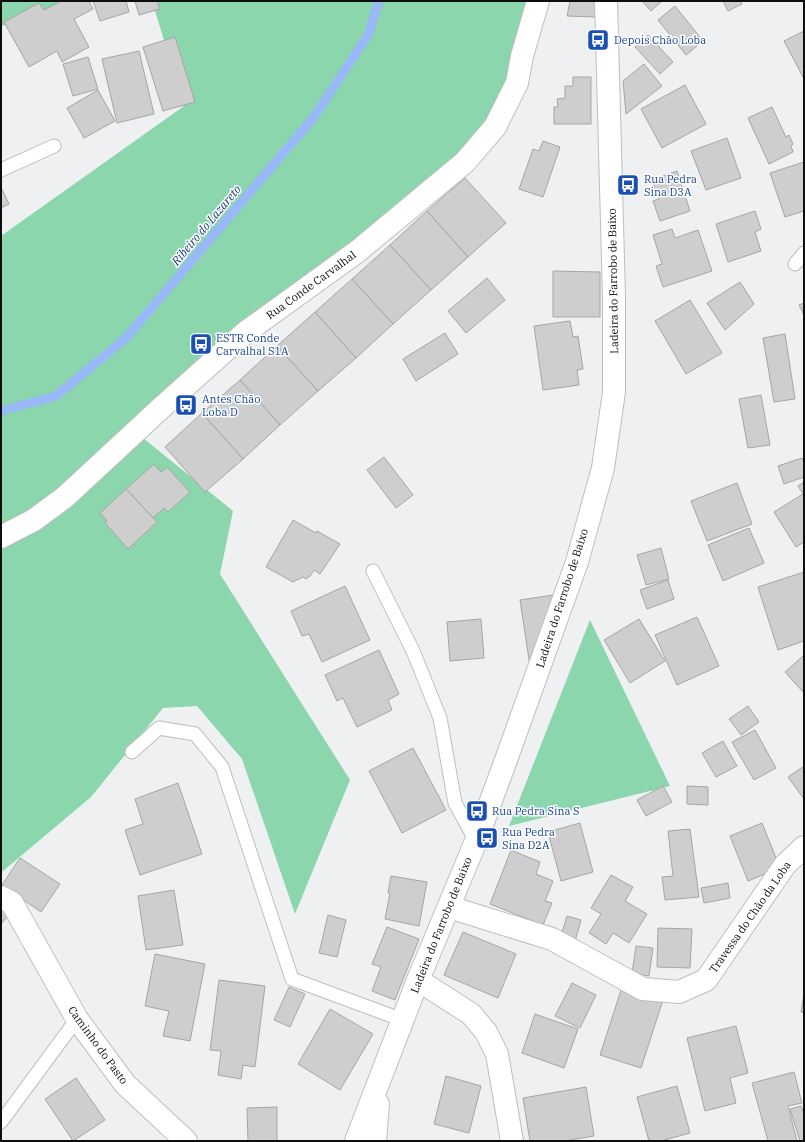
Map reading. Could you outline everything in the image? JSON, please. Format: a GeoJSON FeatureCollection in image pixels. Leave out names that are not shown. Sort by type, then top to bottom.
{"type":"FeatureCollection","features":[{"type":"Feature","properties":{"kind":"street","name":"Rua Conde Carvalhal"},"geometry":{"type":"LineString","coordinates":[[1,537],[34,520],[65,497],[246,332],[358,251],[465,162],[495,127],[517,84],[522,56],[538,1]]}},
{"type":"Feature","properties":{"kind":"street","name":"Ladeira do Farrobo de Baixo"},"geometry":{"type":"LineString","coordinates":[[356,1141],[418,980],[476,841],[506,760],[577,562],[603,468],[614,384],[614,297],[606,1]]}},
{"type":"Feature","properties":{"kind":"street","name":"Travessa do Chão da Loba"},"geometry":{"type":"LineString","coordinates":[[449,907],[552,939],[643,989],[679,992],[706,980],[785,865],[804,847]]}},
{"type":"Feature","properties":{"kind":"street","name":"Caminho do Pasto"},"geometry":{"type":"LineString","coordinates":[[1,897],[12,903],[77,1019],[125,1084],[186,1141]]}},
{"type":"Feature","properties":{"kind":"street"},"geometry":{"type":"LineString","coordinates":[[418,980],[471,1014],[486,1032],[497,1054],[512,1141]]}},
{"type":"Feature","properties":{"kind":"street"},"geometry":{"type":"LineString","coordinates":[[375,1141],[379,1082]]}},
{"type":"Feature","properties":{"kind":"lane"},"geometry":{"type":"LineString","coordinates":[[1,170],[54,146]]}},
{"type":"Feature","properties":{"kind":"lane"},"geometry":{"type":"LineString","coordinates":[[795,264],[804,253]]}},
{"type":"Feature","properties":{"kind":"lane"},"geometry":{"type":"LineString","coordinates":[[374,571],[414,651],[440,718],[454,803],[476,841]]}},
{"type":"Feature","properties":{"kind":"lane"},"geometry":{"type":"LineString","coordinates":[[132,752],[159,728],[195,734],[222,767],[292,979],[403,1020]]}},
{"type":"Feature","properties":{"kind":"lane"},"geometry":{"type":"LineString","coordinates":[[1,1122],[77,1019]]}},
{"type":"Feature","properties":{"kind":"green space"},"geometry":{"type":"Polygon","coordinates":[[[1,1],[91,1],[1,26],[1,1]]]}},
{"type":"Feature","properties":{"kind":"green space"},"geometry":{"type":"Polygon","coordinates":[[[152,1],[538,1],[495,127],[246,332],[143,438],[233,511],[220,574],[350,780],[295,914],[242,759],[197,706],[163,708],[91,797],[3,871],[1,870],[1,236],[184,106],[152,1]]]}},
{"type":"Feature","properties":{"kind":"green space"},"geometry":{"type":"Polygon","coordinates":[[[590,620],[670,786],[509,826],[590,620]]]}},
{"type":"Feature","properties":{"kind":"building"},"geometry":{"type":"Polygon","coordinates":[[[61,1],[89,1],[93,9],[74,19],[89,47],[62,62],[57,51],[29,67],[4,22],[39,3],[44,10],[61,1]]]}},
{"type":"Feature","properties":{"kind":"building"},"geometry":{"type":"Polygon","coordinates":[[[93,1],[126,1],[129,12],[100,21],[93,1]]]}},
{"type":"Feature","properties":{"kind":"building"},"geometry":{"type":"Polygon","coordinates":[[[135,1],[157,1],[160,9],[139,15],[135,1]]]}},
{"type":"Feature","properties":{"kind":"building"},"geometry":{"type":"Polygon","coordinates":[[[570,1],[596,1],[596,17],[567,16],[570,1]]]}},
{"type":"Feature","properties":{"kind":"building"},"geometry":{"type":"Polygon","coordinates":[[[642,1],[662,1],[651,11],[642,1]]]}},
{"type":"Feature","properties":{"kind":"building"},"geometry":{"type":"Polygon","coordinates":[[[723,1],[742,1],[742,4],[728,11],[723,1]]]}},
{"type":"Feature","properties":{"kind":"building"},"geometry":{"type":"Polygon","coordinates":[[[675,6],[703,41],[686,55],[658,20],[675,6]]]}},
{"type":"Feature","properties":{"kind":"building"},"geometry":{"type":"Polygon","coordinates":[[[804,31],[804,79],[784,41],[804,31]]]}},
{"type":"Feature","properties":{"kind":"building"},"geometry":{"type":"Polygon","coordinates":[[[648,35],[673,62],[660,74],[635,47],[648,35]]]}},
{"type":"Feature","properties":{"kind":"building"},"geometry":{"type":"Polygon","coordinates":[[[175,37],[195,102],[163,111],[143,47],[175,37]]]}},
{"type":"Feature","properties":{"kind":"building"},"geometry":{"type":"Polygon","coordinates":[[[139,51],[154,114],[117,123],[102,59],[139,51]]]}},
{"type":"Feature","properties":{"kind":"building"},"geometry":{"type":"Polygon","coordinates":[[[88,57],[98,89],[73,96],[63,64],[88,57]]]}},
{"type":"Feature","properties":{"kind":"building"},"geometry":{"type":"Polygon","coordinates":[[[644,64],[662,86],[626,114],[623,81],[644,64]]]}},
{"type":"Feature","properties":{"kind":"building"},"geometry":{"type":"Polygon","coordinates":[[[573,77],[591,77],[591,124],[554,124],[554,107],[558,107],[557,99],[565,98],[565,86],[573,86],[573,77]]]}},
{"type":"Feature","properties":{"kind":"building"},"geometry":{"type":"Polygon","coordinates":[[[685,85],[706,124],[662,148],[641,109],[685,85]]]}},
{"type":"Feature","properties":{"kind":"building"},"geometry":{"type":"Polygon","coordinates":[[[98,90],[115,121],[84,138],[67,108],[98,90]]]}},
{"type":"Feature","properties":{"kind":"building"},"geometry":{"type":"Polygon","coordinates":[[[772,107],[786,137],[789,135],[793,144],[791,146],[793,152],[769,164],[748,118],[772,107]]]}},
{"type":"Feature","properties":{"kind":"building"},"geometry":{"type":"Polygon","coordinates":[[[727,138],[741,178],[706,190],[691,151],[727,138]]]}},
{"type":"Feature","properties":{"kind":"building"},"geometry":{"type":"Polygon","coordinates":[[[543,141],[560,147],[543,197],[519,189],[533,149],[539,151],[543,141]]]}},
{"type":"Feature","properties":{"kind":"building"},"geometry":{"type":"Polygon","coordinates":[[[804,162],[804,211],[785,217],[770,173],[804,162]]]}},
{"type":"Feature","properties":{"kind":"building"},"geometry":{"type":"Polygon","coordinates":[[[677,171],[690,211],[660,221],[653,201],[659,199],[652,180],[677,171]]]}},
{"type":"Feature","properties":{"kind":"building"},"geometry":{"type":"Polygon","coordinates":[[[465,178],[506,223],[468,257],[427,211],[465,178]]]}},
{"type":"Feature","properties":{"kind":"building"},"geometry":{"type":"Polygon","coordinates":[[[1,187],[9,204],[1,208],[1,187]]]}},
{"type":"Feature","properties":{"kind":"building"},"geometry":{"type":"Polygon","coordinates":[[[427,211],[468,257],[431,290],[390,245],[427,211]]]}},
{"type":"Feature","properties":{"kind":"building"},"geometry":{"type":"Polygon","coordinates":[[[755,211],[761,229],[755,232],[761,251],[728,262],[716,224],[755,211]]]}},
{"type":"Feature","properties":{"kind":"building"},"geometry":{"type":"Polygon","coordinates":[[[672,229],[675,238],[698,230],[712,271],[663,287],[656,266],[662,264],[653,235],[672,229]]]}},
{"type":"Feature","properties":{"kind":"building"},"geometry":{"type":"Polygon","coordinates":[[[390,245],[431,290],[393,324],[352,279],[390,245]]]}},
{"type":"Feature","properties":{"kind":"building"},"geometry":{"type":"Polygon","coordinates":[[[553,271],[600,272],[600,317],[553,317],[553,271]]]}},
{"type":"Feature","properties":{"kind":"building"},"geometry":{"type":"Polygon","coordinates":[[[487,278],[505,300],[466,333],[448,311],[487,278]]]}},
{"type":"Feature","properties":{"kind":"building"},"geometry":{"type":"Polygon","coordinates":[[[352,279],[393,324],[356,358],[315,312],[352,279]]]}},
{"type":"Feature","properties":{"kind":"building"},"geometry":{"type":"Polygon","coordinates":[[[740,282],[754,304],[725,330],[707,303],[740,282]]]}},
{"type":"Feature","properties":{"kind":"building"},"geometry":{"type":"Polygon","coordinates":[[[690,300],[722,353],[686,374],[655,321],[690,300]]]}},
{"type":"Feature","properties":{"kind":"building"},"geometry":{"type":"Polygon","coordinates":[[[804,303],[804,315],[799,305],[804,303]]]}},
{"type":"Feature","properties":{"kind":"building"},"geometry":{"type":"Polygon","coordinates":[[[315,312],[356,358],[318,391],[277,346],[315,312]]]}},
{"type":"Feature","properties":{"kind":"building"},"geometry":{"type":"Polygon","coordinates":[[[570,321],[573,337],[578,336],[583,369],[577,370],[579,385],[543,390],[534,326],[570,321]]]}},
{"type":"Feature","properties":{"kind":"building"},"geometry":{"type":"Polygon","coordinates":[[[445,333],[458,354],[416,381],[403,359],[445,333]]]}},
{"type":"Feature","properties":{"kind":"building"},"geometry":{"type":"Polygon","coordinates":[[[785,334],[795,399],[774,402],[763,338],[785,334]]]}},
{"type":"Feature","properties":{"kind":"building"},"geometry":{"type":"Polygon","coordinates":[[[277,346],[318,391],[280,425],[240,380],[277,346]]]}},
{"type":"Feature","properties":{"kind":"building"},"geometry":{"type":"Polygon","coordinates":[[[240,380],[280,425],[243,459],[202,413],[240,380]]]}},
{"type":"Feature","properties":{"kind":"building"},"geometry":{"type":"Polygon","coordinates":[[[761,395],[770,445],[748,448],[739,399],[761,395]]]}},
{"type":"Feature","properties":{"kind":"building"},"geometry":{"type":"Polygon","coordinates":[[[202,413],[243,459],[205,492],[165,447],[202,413]]]}},
{"type":"Feature","properties":{"kind":"building"},"geometry":{"type":"Polygon","coordinates":[[[384,457],[413,495],[396,508],[367,470],[384,457]]]}},
{"type":"Feature","properties":{"kind":"building"},"geometry":{"type":"Polygon","coordinates":[[[802,458],[804,463],[804,477],[784,484],[778,466],[802,458]]]}},
{"type":"Feature","properties":{"kind":"building"},"geometry":{"type":"Polygon","coordinates":[[[154,464],[161,472],[167,467],[190,492],[168,512],[164,508],[153,518],[126,489],[154,464]]]}},
{"type":"Feature","properties":{"kind":"building"},"geometry":{"type":"Polygon","coordinates":[[[804,482],[804,542],[796,547],[774,512],[803,494],[798,486],[804,482]]]}},
{"type":"Feature","properties":{"kind":"building"},"geometry":{"type":"Polygon","coordinates":[[[737,483],[752,524],[707,541],[691,501],[737,483]]]}},
{"type":"Feature","properties":{"kind":"building"},"geometry":{"type":"Polygon","coordinates":[[[126,489],[157,522],[128,549],[105,523],[107,521],[100,513],[126,489]]]}},
{"type":"Feature","properties":{"kind":"building"},"geometry":{"type":"Polygon","coordinates":[[[293,520],[340,544],[320,574],[314,570],[306,579],[303,577],[293,582],[266,567],[293,520]]]}},
{"type":"Feature","properties":{"kind":"building"},"geometry":{"type":"Polygon","coordinates":[[[749,528],[764,563],[723,581],[708,545],[749,528]]]}},
{"type":"Feature","properties":{"kind":"building"},"geometry":{"type":"Polygon","coordinates":[[[661,548],[669,579],[646,585],[637,555],[661,548]]]}},
{"type":"Feature","properties":{"kind":"building"},"geometry":{"type":"Polygon","coordinates":[[[804,572],[804,641],[778,650],[758,587],[804,572]]]}},
{"type":"Feature","properties":{"kind":"building"},"geometry":{"type":"Polygon","coordinates":[[[668,580],[674,599],[647,609],[640,590],[668,580]]]}},
{"type":"Feature","properties":{"kind":"building"},"geometry":{"type":"Polygon","coordinates":[[[345,586],[370,640],[322,662],[309,634],[302,636],[291,611],[345,586]]]}},
{"type":"Feature","properties":{"kind":"building"},"geometry":{"type":"Polygon","coordinates":[[[553,595],[530,666],[520,600],[553,595]]]}},
{"type":"Feature","properties":{"kind":"building"},"geometry":{"type":"Polygon","coordinates":[[[697,617],[719,666],[677,685],[655,635],[697,617]]]}},
{"type":"Feature","properties":{"kind":"building"},"geometry":{"type":"Polygon","coordinates":[[[481,619],[484,658],[450,661],[447,622],[481,619]]]}},
{"type":"Feature","properties":{"kind":"building"},"geometry":{"type":"Polygon","coordinates":[[[639,619],[665,661],[630,683],[604,640],[639,619]]]}},
{"type":"Feature","properties":{"kind":"building"},"geometry":{"type":"Polygon","coordinates":[[[379,650],[399,694],[388,700],[392,710],[357,727],[343,698],[337,701],[325,675],[379,650]]]}},
{"type":"Feature","properties":{"kind":"building"},"geometry":{"type":"Polygon","coordinates":[[[804,655],[804,693],[785,672],[804,655]]]}},
{"type":"Feature","properties":{"kind":"building"},"geometry":{"type":"Polygon","coordinates":[[[748,706],[759,722],[741,735],[729,719],[748,706]]]}},
{"type":"Feature","properties":{"kind":"building"},"geometry":{"type":"Polygon","coordinates":[[[755,730],[776,768],[754,780],[732,742],[755,730]]]}},
{"type":"Feature","properties":{"kind":"building"},"geometry":{"type":"Polygon","coordinates":[[[723,741],[737,766],[716,777],[702,753],[723,741]]]}},
{"type":"Feature","properties":{"kind":"building"},"geometry":{"type":"Polygon","coordinates":[[[413,748],[446,810],[402,833],[369,771],[413,748]]]}},
{"type":"Feature","properties":{"kind":"building"},"geometry":{"type":"Polygon","coordinates":[[[804,766],[804,799],[788,777],[804,766]]]}},
{"type":"Feature","properties":{"kind":"building"},"geometry":{"type":"Polygon","coordinates":[[[178,783],[202,854],[140,875],[125,830],[143,824],[135,799],[178,783]]]}},
{"type":"Feature","properties":{"kind":"building"},"geometry":{"type":"Polygon","coordinates":[[[663,786],[672,802],[646,816],[637,800],[663,786]]]}},
{"type":"Feature","properties":{"kind":"building"},"geometry":{"type":"Polygon","coordinates":[[[687,786],[708,787],[708,805],[687,804],[687,786]]]}},
{"type":"Feature","properties":{"kind":"building"},"geometry":{"type":"Polygon","coordinates":[[[580,823],[593,872],[561,881],[548,832],[580,823]]]}},
{"type":"Feature","properties":{"kind":"building"},"geometry":{"type":"Polygon","coordinates":[[[762,823],[780,868],[748,881],[730,836],[762,823]]]}},
{"type":"Feature","properties":{"kind":"building"},"geometry":{"type":"Polygon","coordinates":[[[690,829],[699,897],[665,900],[662,877],[673,876],[668,831],[690,829]]]}},
{"type":"Feature","properties":{"kind":"building"},"geometry":{"type":"Polygon","coordinates":[[[511,850],[540,862],[536,874],[553,881],[545,901],[552,903],[543,925],[490,904],[511,850]]]}},
{"type":"Feature","properties":{"kind":"building"},"geometry":{"type":"Polygon","coordinates":[[[20,858],[60,884],[41,912],[2,885],[20,858]]]}},
{"type":"Feature","properties":{"kind":"building"},"geometry":{"type":"Polygon","coordinates":[[[611,875],[633,887],[625,901],[647,914],[629,943],[613,933],[606,944],[589,933],[601,914],[591,908],[611,875]]]}},
{"type":"Feature","properties":{"kind":"building"},"geometry":{"type":"Polygon","coordinates":[[[391,876],[427,882],[419,926],[385,919],[390,893],[388,893],[391,876]]]}},
{"type":"Feature","properties":{"kind":"building"},"geometry":{"type":"Polygon","coordinates":[[[728,883],[730,898],[704,903],[701,888],[728,883]]]}},
{"type":"Feature","properties":{"kind":"building"},"geometry":{"type":"Polygon","coordinates":[[[174,890],[183,945],[146,950],[138,896],[174,890]]]}},
{"type":"Feature","properties":{"kind":"building"},"geometry":{"type":"Polygon","coordinates":[[[1,902],[12,911],[2,923],[1,922],[1,902]]]}},
{"type":"Feature","properties":{"kind":"building"},"geometry":{"type":"Polygon","coordinates":[[[328,915],[346,920],[337,957],[319,953],[328,915]]]}},
{"type":"Feature","properties":{"kind":"building"},"geometry":{"type":"Polygon","coordinates":[[[567,916],[581,920],[574,945],[560,939],[567,916]]]}},
{"type":"Feature","properties":{"kind":"building"},"geometry":{"type":"Polygon","coordinates":[[[387,927],[419,939],[395,1000],[372,991],[381,967],[372,964],[387,927]]]}},
{"type":"Feature","properties":{"kind":"building"},"geometry":{"type":"Polygon","coordinates":[[[658,928],[692,929],[690,968],[657,967],[658,928]]]}},
{"type":"Feature","properties":{"kind":"building"},"geometry":{"type":"Polygon","coordinates":[[[463,932],[516,954],[498,998],[444,975],[463,932]]]}},
{"type":"Feature","properties":{"kind":"building"},"geometry":{"type":"Polygon","coordinates":[[[636,946],[653,948],[649,976],[632,973],[636,946]]]}},
{"type":"Feature","properties":{"kind":"building"},"geometry":{"type":"Polygon","coordinates":[[[155,954],[205,964],[190,1041],[163,1036],[169,1011],[145,1006],[155,954]]]}},
{"type":"Feature","properties":{"kind":"building"},"geometry":{"type":"Polygon","coordinates":[[[219,980],[265,986],[255,1067],[243,1065],[241,1079],[218,1075],[221,1051],[210,1050],[219,980]]]}},
{"type":"Feature","properties":{"kind":"building"},"geometry":{"type":"Polygon","coordinates":[[[572,983],[596,995],[580,1028],[555,1016],[572,983]]]}},
{"type":"Feature","properties":{"kind":"building"},"geometry":{"type":"Polygon","coordinates":[[[289,987],[305,994],[290,1027],[274,1020],[289,987]]]}},
{"type":"Feature","properties":{"kind":"building"},"geometry":{"type":"Polygon","coordinates":[[[622,987],[663,1000],[641,1068],[600,1055],[622,987]]]}},
{"type":"Feature","properties":{"kind":"building"},"geometry":{"type":"Polygon","coordinates":[[[804,994],[804,1013],[801,1012],[804,994]]]}},
{"type":"Feature","properties":{"kind":"building"},"geometry":{"type":"Polygon","coordinates":[[[330,1009],[373,1034],[340,1090],[298,1064],[330,1009]]]}},
{"type":"Feature","properties":{"kind":"building"},"geometry":{"type":"Polygon","coordinates":[[[535,1014],[578,1029],[564,1068],[522,1053],[535,1014]]]}},
{"type":"Feature","properties":{"kind":"building"},"geometry":{"type":"Polygon","coordinates":[[[736,1026],[748,1073],[730,1078],[736,1103],[705,1111],[687,1038],[736,1026]]]}},
{"type":"Feature","properties":{"kind":"building"},"geometry":{"type":"Polygon","coordinates":[[[794,1072],[802,1103],[788,1106],[797,1141],[768,1141],[752,1083],[794,1072]]]}},
{"type":"Feature","properties":{"kind":"building"},"geometry":{"type":"Polygon","coordinates":[[[446,1076],[481,1086],[469,1133],[434,1124],[446,1076]]]}},
{"type":"Feature","properties":{"kind":"building"},"geometry":{"type":"Polygon","coordinates":[[[76,1078],[105,1120],[73,1141],[45,1099],[76,1078]]]}},
{"type":"Feature","properties":{"kind":"building"},"geometry":{"type":"Polygon","coordinates":[[[677,1086],[690,1133],[661,1141],[649,1141],[637,1097],[677,1086]]]}},
{"type":"Feature","properties":{"kind":"building"},"geometry":{"type":"Polygon","coordinates":[[[586,1087],[594,1136],[565,1141],[530,1141],[523,1098],[586,1087]]]}},
{"type":"Feature","properties":{"kind":"building"},"geometry":{"type":"Polygon","coordinates":[[[801,1106],[804,1114],[804,1141],[800,1141],[790,1109],[801,1106]]]}},
{"type":"Feature","properties":{"kind":"building"},"geometry":{"type":"Polygon","coordinates":[[[277,1107],[277,1141],[248,1141],[247,1108],[277,1107]]]}},
{"type":"Feature","properties":{"kind":"waterway","name":"Ribeiro do Lazareto"},"geometry":{"type":"LineString","coordinates":[[1,411],[56,396],[126,338],[314,117],[368,35],[379,1]]}},
{"type":"Feature","properties":{"kind":"place","name":"Depois Chão Loba"},"geometry":{"type":"Point","coordinates":[598,40]}},
{"type":"Feature","properties":{"kind":"place","name":"Rua Pedra Sina D3A"},"geometry":{"type":"Point","coordinates":[628,185]}},
{"type":"Feature","properties":{"kind":"place","name":"ESTR Conde Carvalhal S1A"},"geometry":{"type":"Point","coordinates":[201,344]}},
{"type":"Feature","properties":{"kind":"place","name":"Antes Chão Loba D"},"geometry":{"type":"Point","coordinates":[186,405]}},
{"type":"Feature","properties":{"kind":"place","name":"Rua Pedra Sina S"},"geometry":{"type":"Point","coordinates":[477,811]}},
{"type":"Feature","properties":{"kind":"place","name":"Rua Pedra Sina D2A"},"geometry":{"type":"Point","coordinates":[487,838]}}]}
